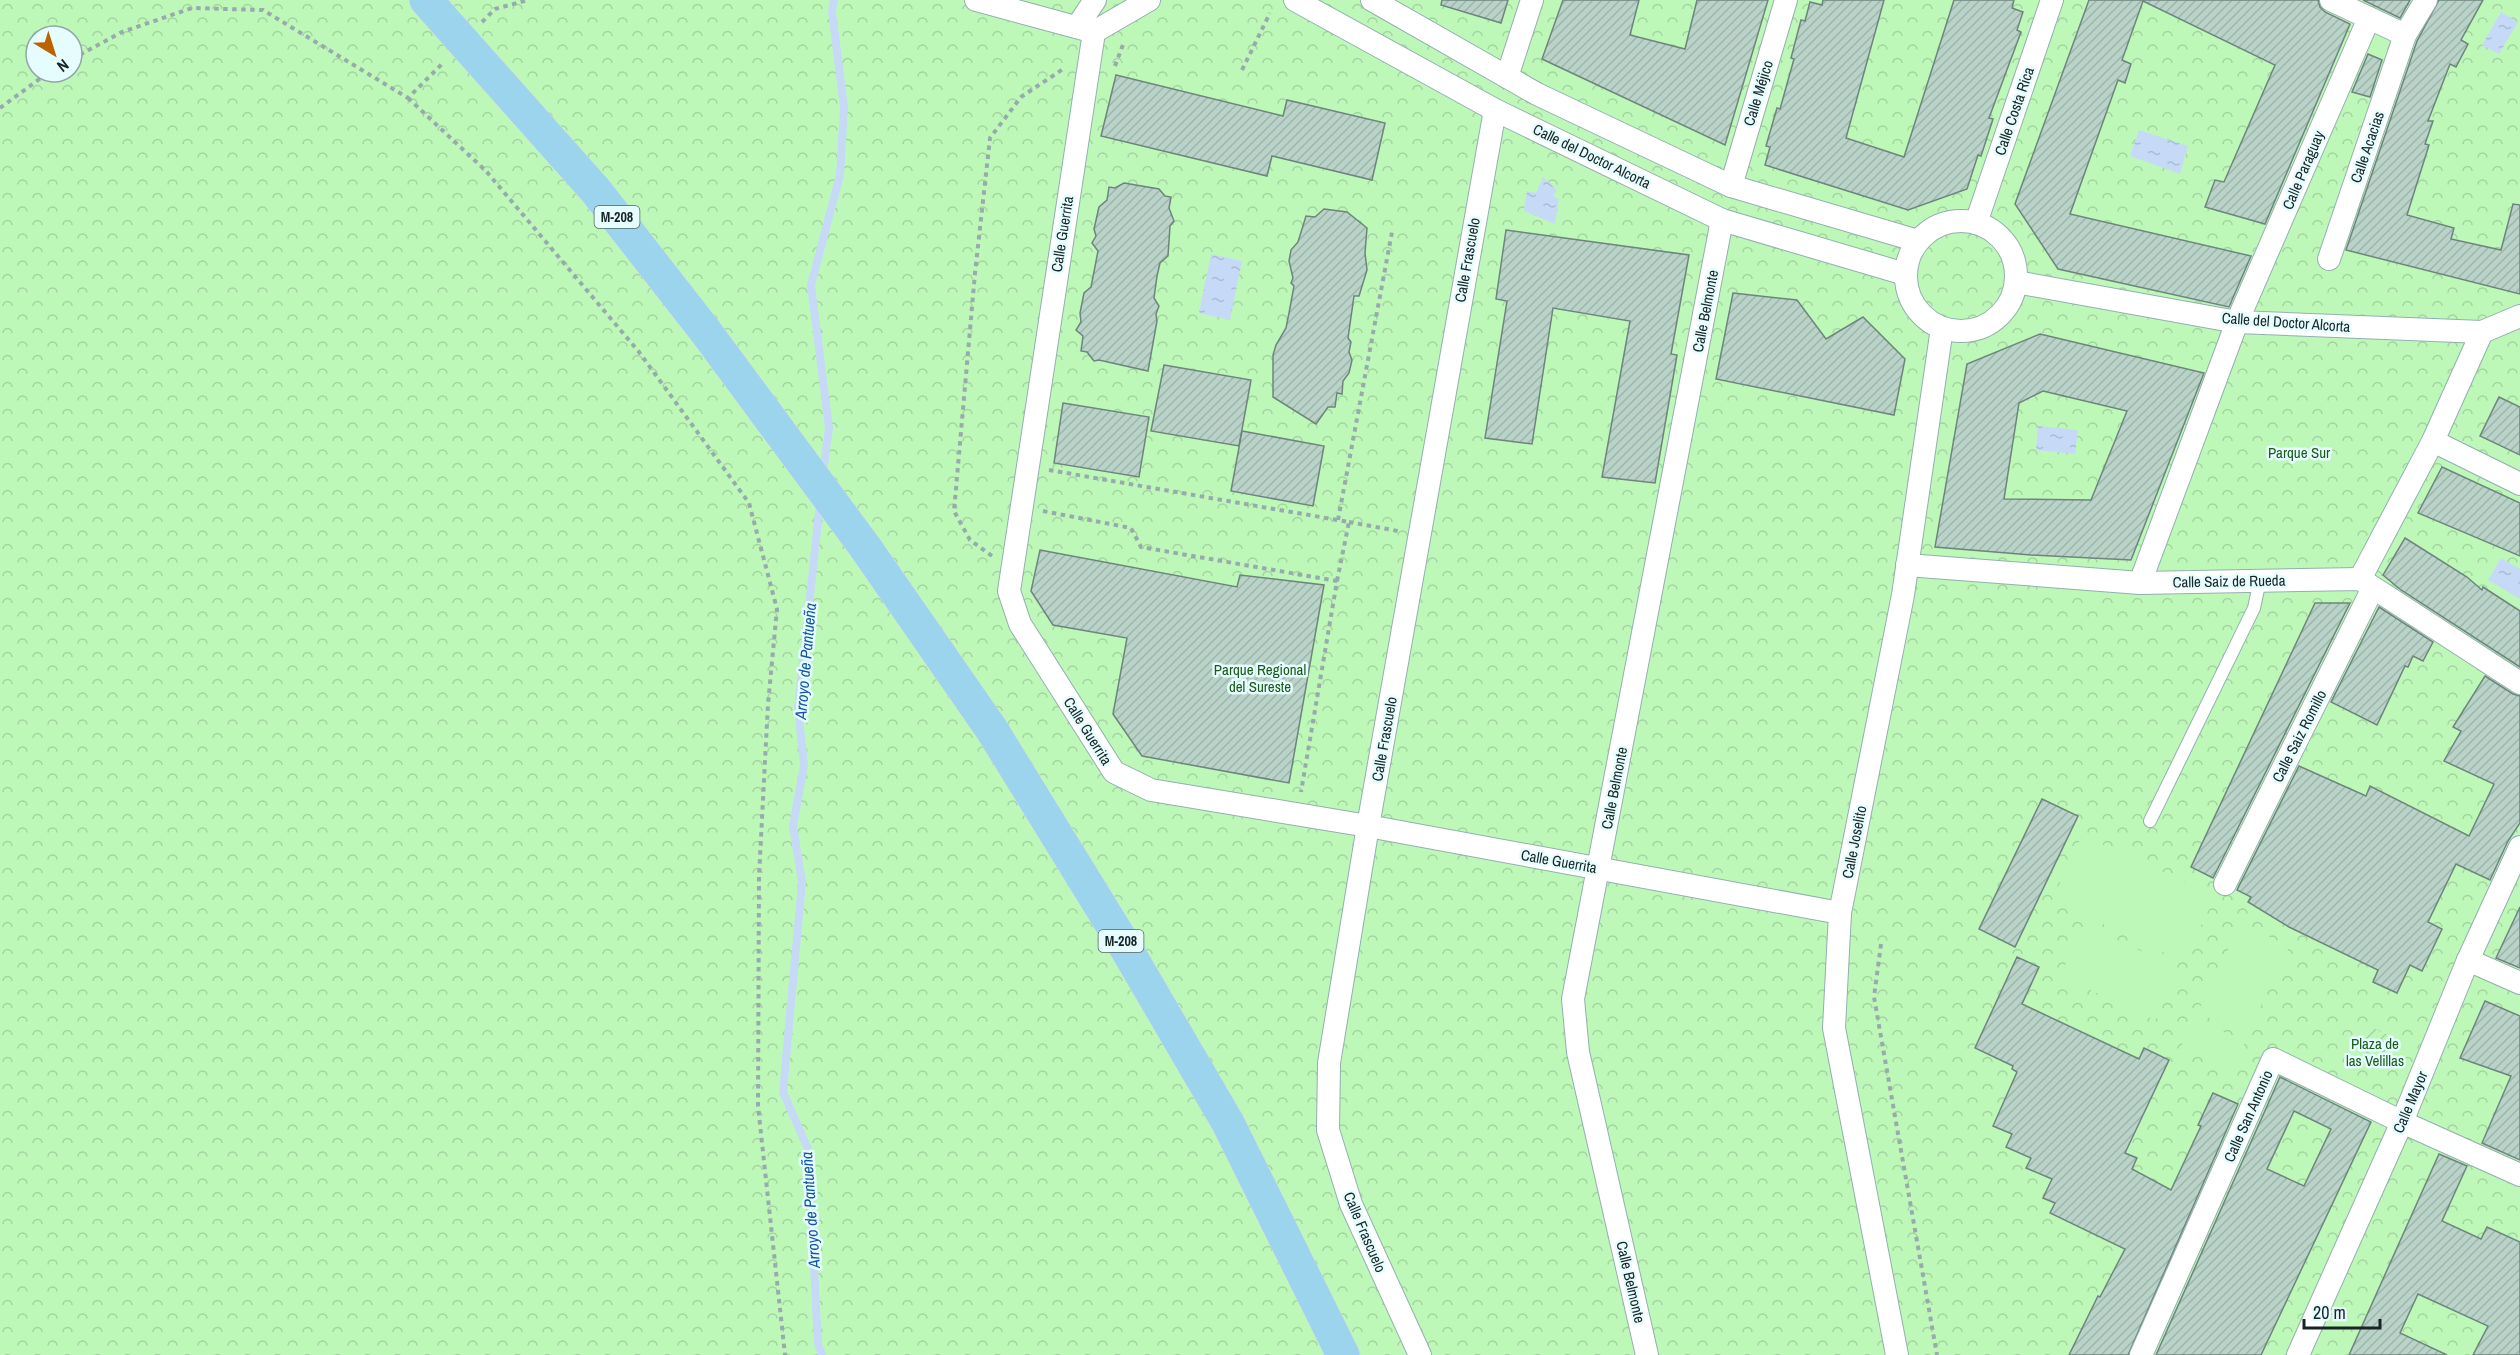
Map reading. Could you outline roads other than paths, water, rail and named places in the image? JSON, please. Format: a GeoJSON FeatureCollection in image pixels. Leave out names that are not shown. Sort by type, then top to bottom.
{"type":"FeatureCollection","features":[{"type":"Feature","properties":{"kind":"main road","name":"M-208"},"geometry":{"type":"LineString","coordinates":[[426,0],[596,190],[792,447],[865,547],[992,730],[1126,948],[1228,1122],[1343,1355]]}},
{"type":"Feature","properties":{"kind":"street"},"geometry":{"type":"LineString","coordinates":[[976,0],[1086,30],[1149,0]]}},
{"type":"Feature","properties":{"kind":"street","name":"Calle Guerrita"},"geometry":{"type":"LineString","coordinates":[[1095,0],[1086,30],[1028,466],[1009,591],[1020,624],[1114,772],[1151,790],[1368,826],[1840,913]]}},
{"type":"Feature","properties":{"kind":"street","name":"Calle del Doctor Alcorta"},"geometry":{"type":"LineString","coordinates":[[1295,0],[1495,110],[1722,220],[1905,274]]}},
{"type":"Feature","properties":{"kind":"street","name":"Calle del Doctor Alcorta"},"geometry":{"type":"LineString","coordinates":[[1372,0],[1537,94],[1731,186],[1918,241]]}},
{"type":"Feature","properties":{"kind":"street"},"geometry":{"type":"LineString","coordinates":[[1507,77],[1532,0]]}},
{"type":"Feature","properties":{"kind":"street","name":"Calle Méjico"},"geometry":{"type":"LineString","coordinates":[[1731,186],[1786,0]]}},
{"type":"Feature","properties":{"kind":"street","name":"Calle Costa Rica"},"geometry":{"type":"LineString","coordinates":[[1976,223],[2052,0]]}},
{"type":"Feature","properties":{"kind":"street"},"geometry":{"type":"LineString","coordinates":[[2331,0],[2405,35]]}},
{"type":"Feature","properties":{"kind":"street","name":"Calle Acacias"},"geometry":{"type":"LineString","coordinates":[[2329,259],[2405,35],[2426,0]]}},
{"type":"Feature","properties":{"kind":"street","name":"Calle Paraguay"},"geometry":{"type":"LineString","coordinates":[[2140,583],[2237,322],[2369,18]]}},
{"type":"Feature","properties":{"kind":"street","name":"Calle Frascuelo"},"geometry":{"type":"LineString","coordinates":[[1420,1355],[1351,1204],[1328,1130],[1329,1063],[1368,826],[1495,110]]}},
{"type":"Feature","properties":{"kind":"street","name":"Calle Belmonte"},"geometry":{"type":"LineString","coordinates":[[1647,1355],[1578,1052],[1573,999],[1722,220]]}},
{"type":"Feature","properties":{"kind":"street"},"geometry":{"type":"LineString","coordinates":[[1954,221],[1976,223],[1993,231],[2007,245],[2014,262],[2016,282],[2008,305],[1990,323],[1967,331],[1942,328],[1927,320],[1915,307],[1907,291],[1905,274],[1918,241],[1935,228],[1954,221]]}},
{"type":"Feature","properties":{"kind":"street","name":"Calle del Doctor Alcorta"},"geometry":{"type":"LineString","coordinates":[[2016,282],[2237,322],[2482,332],[2520,316]]}},
{"type":"Feature","properties":{"kind":"street","name":"Calle Joselito"},"geometry":{"type":"LineString","coordinates":[[1897,1355],[1834,1028],[1840,913],[1907,565],[1942,328]]}},
{"type":"Feature","properties":{"kind":"street","name":"Calle Saiz Romillo"},"geometry":{"type":"LineString","coordinates":[[2225,884],[2482,332]]}},
{"type":"Feature","properties":{"kind":"street"},"geometry":{"type":"LineString","coordinates":[[2433,441],[2520,484]]}},
{"type":"Feature","properties":{"kind":"street","name":"Calle Saiz de Rueda"},"geometry":{"type":"LineString","coordinates":[[1907,565],[2140,583],[2259,580],[2366,583]]}},
{"type":"Feature","properties":{"kind":"street"},"geometry":{"type":"LineString","coordinates":[[2366,583],[2520,683]]}},
{"type":"Feature","properties":{"kind":"street","name":"Calle Mayor"},"geometry":{"type":"LineString","coordinates":[[2298,1355],[2402,1122],[2468,960],[2511,890],[2520,848]]}},
{"type":"Feature","properties":{"kind":"street"},"geometry":{"type":"LineString","coordinates":[[2468,960],[2520,983]]}},
{"type":"Feature","properties":{"kind":"street","name":"Calle San Antonio"},"geometry":{"type":"LineString","coordinates":[[2141,1355],[2273,1059],[2402,1122],[2520,1175]]}},
{"type":"Feature","properties":{"kind":"lane"},"geometry":{"type":"LineString","coordinates":[[2150,821],[2254,608],[2259,580]]}},
{"type":"Feature","properties":{"kind":"water"},"geometry":{"type":"Polygon","coordinates":[[[2501,12],[2518,22],[2499,54],[2482,45],[2501,12]]]}},
{"type":"Feature","properties":{"kind":"water"},"geometry":{"type":"Polygon","coordinates":[[[2139,130],[2188,146],[2180,174],[2130,156],[2139,130]]]}},
{"type":"Feature","properties":{"kind":"water"},"geometry":{"type":"Polygon","coordinates":[[[1543,177],[1557,190],[1553,196],[1559,199],[1555,224],[1524,211],[1527,191],[1536,193],[1543,177]]]}},
{"type":"Feature","properties":{"kind":"water"},"geometry":{"type":"Polygon","coordinates":[[[1211,254],[1242,261],[1230,320],[1199,313],[1211,254]]]}},
{"type":"Feature","properties":{"kind":"water"},"geometry":{"type":"Polygon","coordinates":[[[2038,426],[2078,430],[2075,454],[2036,450],[2038,426]]]}},
{"type":"Feature","properties":{"kind":"water"},"geometry":{"type":"Polygon","coordinates":[[[2501,558],[2520,569],[2520,599],[2488,580],[2501,558]]]}},
{"type":"Feature","properties":{"kind":"waterway","name":"Arroyo de Pantueña"},"geometry":{"type":"LineString","coordinates":[[823,473],[829,428],[811,285],[840,175],[844,107],[832,11],[834,0]]}},
{"type":"Feature","properties":{"kind":"waterway","name":"Arroyo de Pantueña"},"geometry":{"type":"LineString","coordinates":[[820,503],[798,708],[804,765],[793,826],[802,882],[783,1092],[808,1149],[818,1344],[822,1355]]}},
{"type":"Feature","properties":{"kind":"park label","name":"Parque Sur"},"geometry":{"type":"Point","coordinates":[2299,452]}},
{"type":"Feature","properties":{"kind":"park label","name":"Parque Regional del Sureste"},"geometry":{"type":"Point","coordinates":[1260,678]}},
{"type":"Feature","properties":{"kind":"park label","name":"Plaza de las Velillas"},"geometry":{"type":"Point","coordinates":[2375,1052]}}]}
